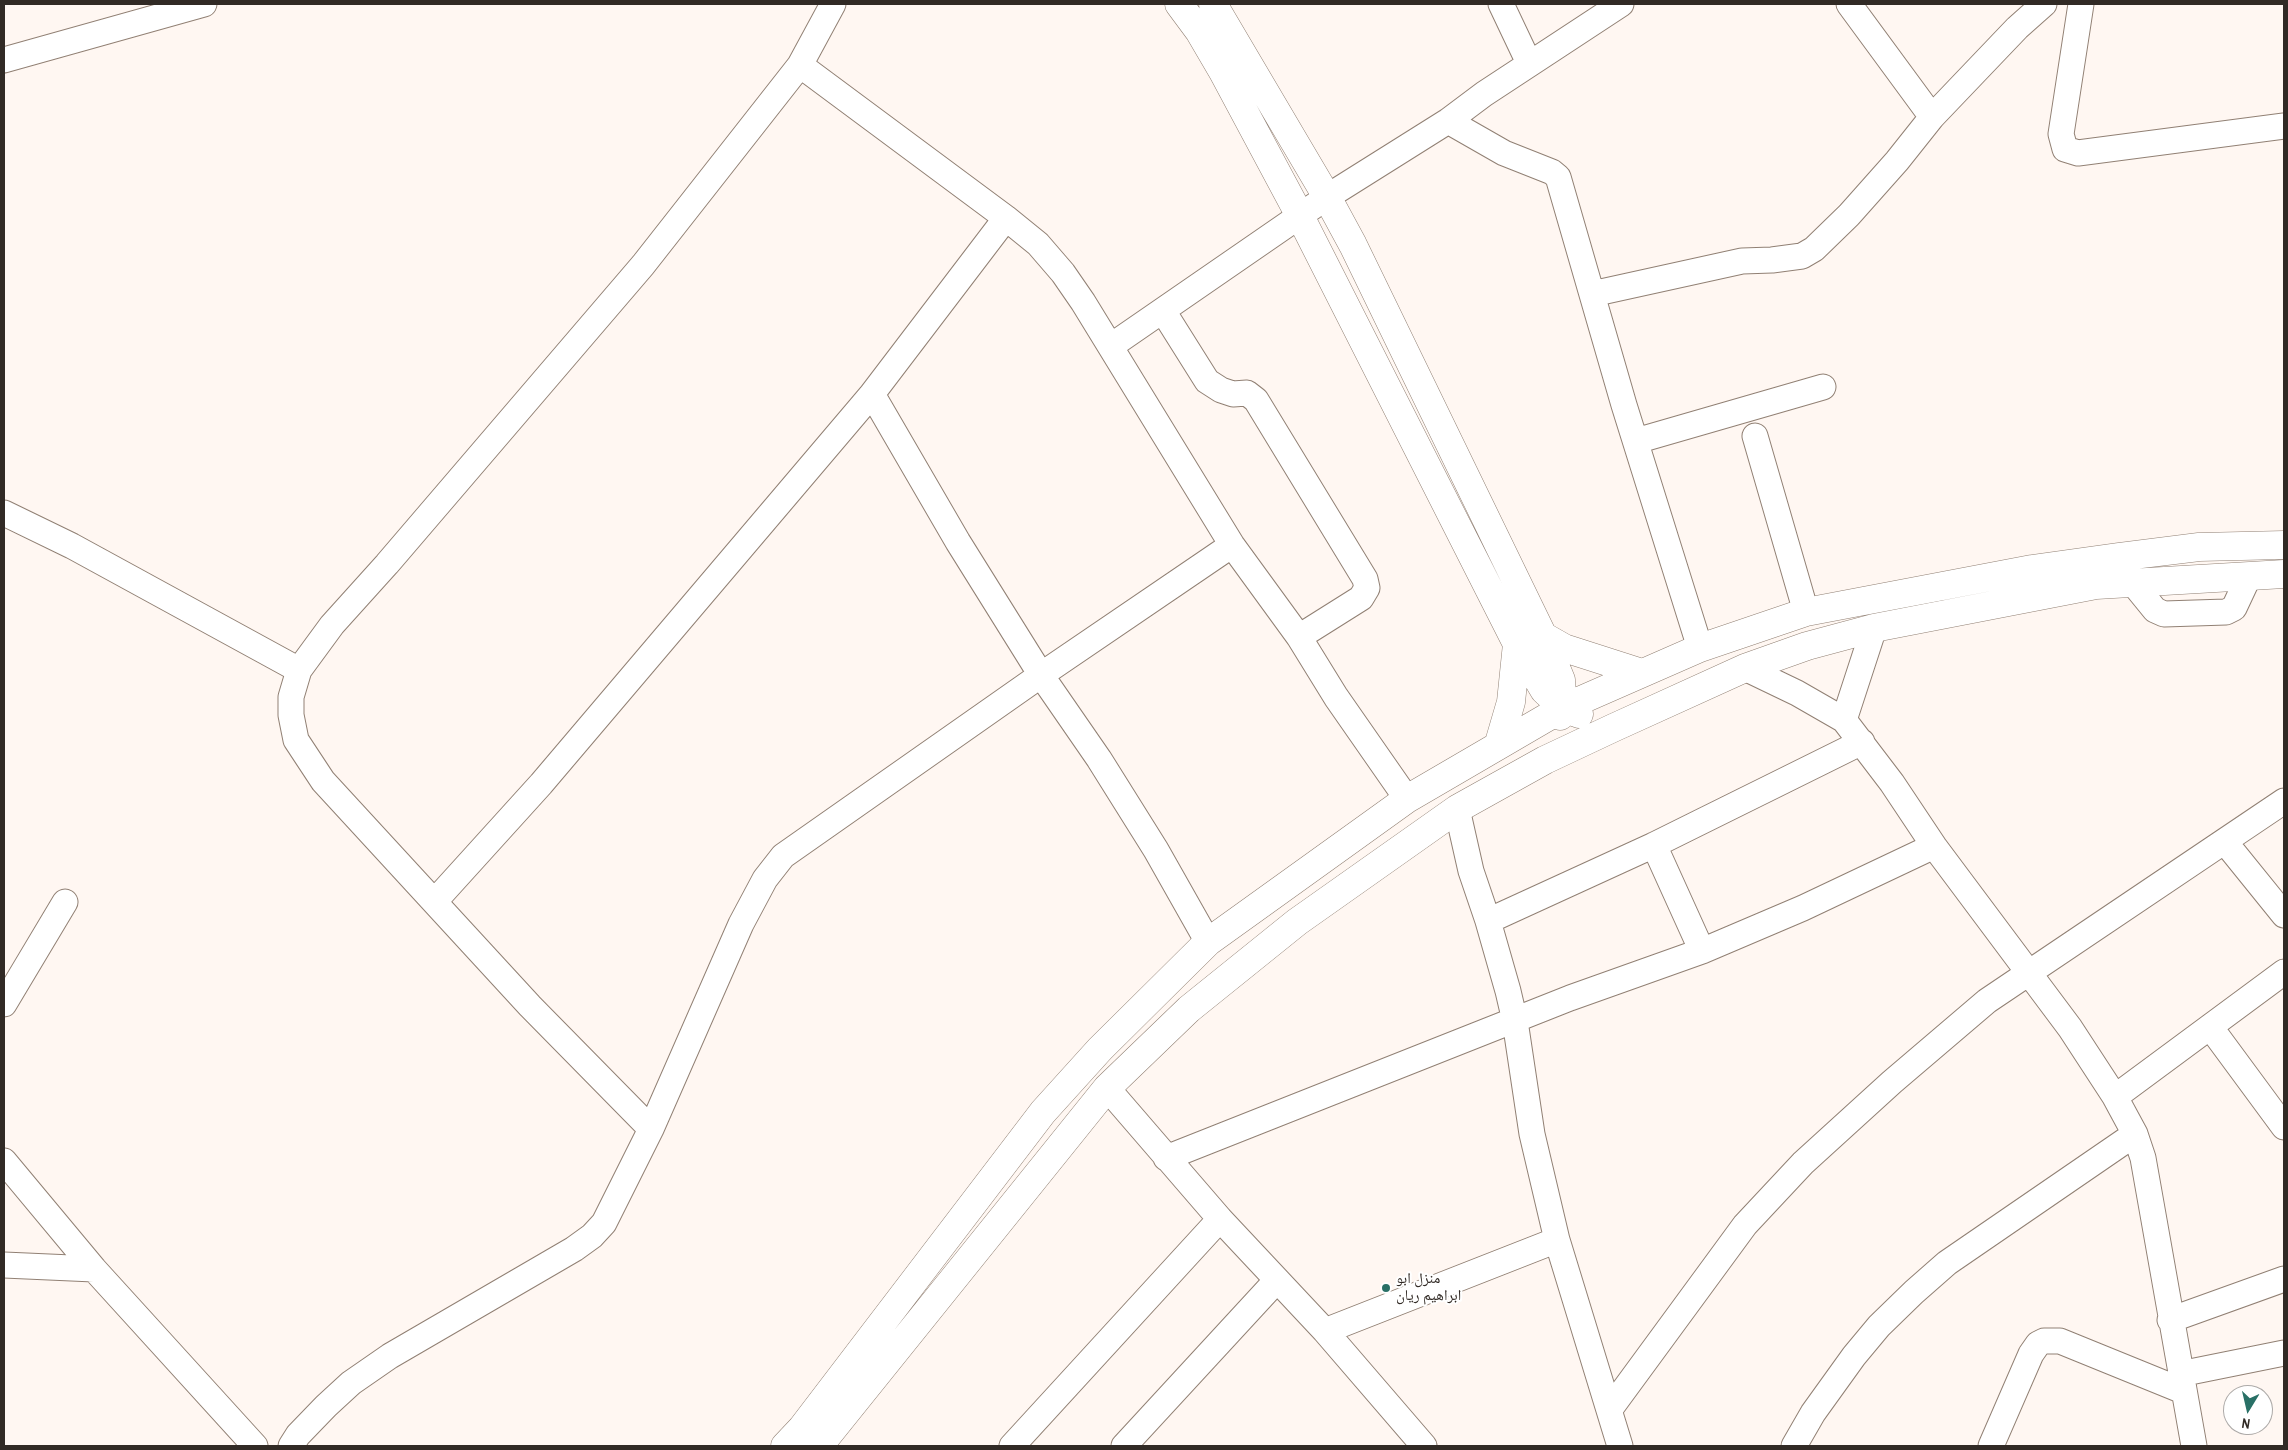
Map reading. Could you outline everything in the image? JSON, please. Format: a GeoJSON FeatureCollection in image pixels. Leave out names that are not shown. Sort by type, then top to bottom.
{"type":"FeatureCollection","features":[{"type":"Feature","properties":{"kind":"main road"},"geometry":{"type":"LineString","coordinates":[[1179,4],[1199,32],[1223,72],[1300,216],[1517,644],[1544,690],[1563,708],[1613,728]]}},
{"type":"Feature","properties":{"kind":"main road"},"geometry":{"type":"LineString","coordinates":[[1213,4],[1327,197],[1543,636],[1561,680],[1563,708],[1545,760]]}},
{"type":"Feature","properties":{"kind":"main road"},"geometry":{"type":"LineString","coordinates":[[785,1446],[808,1420],[1043,1112],[1100,1049],[1208,942],[1407,799],[1499,743],[1563,708],[1700,648],[1806,612],[2032,569],[2199,547],[2284,545]]}},
{"type":"Feature","properties":{"kind":"main road"},"geometry":{"type":"LineString","coordinates":[[820,1446],[1107,1088],[1189,1009],[1296,922],[1457,809],[1545,760],[1613,728],[1745,668],[1807,646],[1874,628],[2096,585],[2284,574]]}},
{"type":"Feature","properties":{"kind":"main road"},"geometry":{"type":"LineString","coordinates":[[1543,636],[1564,648],[1642,673]]}},
{"type":"Feature","properties":{"kind":"main road"},"geometry":{"type":"LineString","coordinates":[[1499,743],[1511,702],[1517,644]]}},
{"type":"Feature","properties":{"kind":"street"},"geometry":{"type":"LineString","coordinates":[[4,60],[204,4]]}},
{"type":"Feature","properties":{"kind":"street"},"geometry":{"type":"LineString","coordinates":[[651,1129],[530,1006],[323,781],[296,740],[291,715],[291,697],[300,670],[332,625],[387,564],[643,265],[800,65],[833,4]]}},
{"type":"Feature","properties":{"kind":"street"},"geometry":{"type":"LineString","coordinates":[[1501,4],[1529,63]]}},
{"type":"Feature","properties":{"kind":"street"},"geometry":{"type":"LineString","coordinates":[[1111,346],[1327,197],[1448,121],[1529,63],[1621,4]]}},
{"type":"Feature","properties":{"kind":"street"},"geometry":{"type":"LineString","coordinates":[[1849,4],[1932,117]]}},
{"type":"Feature","properties":{"kind":"street"},"geometry":{"type":"LineString","coordinates":[[1592,294],[1742,261],[1802,256],[1814,249],[1848,214],[1932,117],[2017,28],[2044,4]]}},
{"type":"Feature","properties":{"kind":"street"},"geometry":{"type":"LineString","coordinates":[[2081,4],[2060,134],[2065,149],[2078,153],[2284,126]]}},
{"type":"Feature","properties":{"kind":"street"},"geometry":{"type":"LineString","coordinates":[[800,65],[1006,218],[1038,244],[1063,273],[1111,346],[1232,545],[1299,637],[1336,697],[1407,799]]}},
{"type":"Feature","properties":{"kind":"street"},"geometry":{"type":"LineString","coordinates":[[1448,121],[1504,153],[1552,172],[1558,177],[1636,441],[1700,648]]}},
{"type":"Feature","properties":{"kind":"street"},"geometry":{"type":"LineString","coordinates":[[435,901],[541,784],[872,394],[1006,218]]}},
{"type":"Feature","properties":{"kind":"street"},"geometry":{"type":"LineString","coordinates":[[1162,310],[1207,381],[1221,390],[1233,394],[1247,394],[1256,400],[1365,579],[1367,588],[1361,598],[1299,637]]}},
{"type":"Feature","properties":{"kind":"street"},"geometry":{"type":"LineString","coordinates":[[1636,441],[1823,387]]}},
{"type":"Feature","properties":{"kind":"street"},"geometry":{"type":"LineString","coordinates":[[872,394],[958,542],[1040,675],[1099,759],[1156,850],[1208,942]]}},
{"type":"Feature","properties":{"kind":"street"},"geometry":{"type":"LineString","coordinates":[[1755,436],[1806,612]]}},
{"type":"Feature","properties":{"kind":"street"},"geometry":{"type":"LineString","coordinates":[[4,513],[72,546],[300,670]]}},
{"type":"Feature","properties":{"kind":"street"},"geometry":{"type":"LineString","coordinates":[[291,1446],[315,1418],[351,1383],[390,1356],[574,1250],[592,1236],[604,1222],[651,1129],[741,924],[765,879],[783,856],[1040,675],[1232,545]]}},
{"type":"Feature","properties":{"kind":"street"},"geometry":{"type":"LineString","coordinates":[[1844,720],[1874,628]]}},
{"type":"Feature","properties":{"kind":"street"},"geometry":{"type":"LineString","coordinates":[[1745,668],[1797,692],[1844,720],[1892,783],[1934,846],[2027,973],[2070,1028],[2115,1097],[2135,1134],[2143,1158],[2170,1320],[2194,1446]]}},
{"type":"Feature","properties":{"kind":"street"},"geometry":{"type":"LineString","coordinates":[[1488,921],[1654,845],[1862,742]]}},
{"type":"Feature","properties":{"kind":"street"},"geometry":{"type":"LineString","coordinates":[[1610,1409],[1745,1226],[1796,1169],[1943,1036],[2027,973],[2284,801]]}},
{"type":"Feature","properties":{"kind":"street"},"geometry":{"type":"LineString","coordinates":[[1457,809],[1471,871],[1488,921],[1515,1021],[1532,1134],[1557,1240],[1620,1446]]}},
{"type":"Feature","properties":{"kind":"street"},"geometry":{"type":"LineString","coordinates":[[2225,842],[2284,915]]}},
{"type":"Feature","properties":{"kind":"street"},"geometry":{"type":"LineString","coordinates":[[1654,845],[1702,952]]}},
{"type":"Feature","properties":{"kind":"street"},"geometry":{"type":"LineString","coordinates":[[1166,1158],[1570,998],[1702,952],[1803,908],[1934,846]]}},
{"type":"Feature","properties":{"kind":"street"},"geometry":{"type":"LineString","coordinates":[[4,1004],[66,902]]}},
{"type":"Feature","properties":{"kind":"street"},"geometry":{"type":"LineString","coordinates":[[2115,1097],[2284,972]]}},
{"type":"Feature","properties":{"kind":"street"},"geometry":{"type":"LineString","coordinates":[[2210,1028],[2284,1128]]}},
{"type":"Feature","properties":{"kind":"street"},"geometry":{"type":"LineString","coordinates":[[1107,1088],[1220,1219],[1325,1331],[1424,1446]]}},
{"type":"Feature","properties":{"kind":"street"},"geometry":{"type":"LineString","coordinates":[[1794,1446],[1813,1413],[1854,1356],[1879,1326],[1914,1292],[1947,1262],[2135,1134]]}},
{"type":"Feature","properties":{"kind":"street"},"geometry":{"type":"LineString","coordinates":[[4,1161],[94,1269],[255,1446]]}},
{"type":"Feature","properties":{"kind":"street"},"geometry":{"type":"LineString","coordinates":[[1012,1446],[1220,1219]]}},
{"type":"Feature","properties":{"kind":"street"},"geometry":{"type":"LineString","coordinates":[[1325,1331],[1557,1240]]}},
{"type":"Feature","properties":{"kind":"street"},"geometry":{"type":"LineString","coordinates":[[4,1264],[94,1269]]}},
{"type":"Feature","properties":{"kind":"street"},"geometry":{"type":"LineString","coordinates":[[2170,1320],[2284,1279]]}},
{"type":"Feature","properties":{"kind":"street"},"geometry":{"type":"LineString","coordinates":[[1124,1446],[1277,1280]]}},
{"type":"Feature","properties":{"kind":"street"},"geometry":{"type":"LineString","coordinates":[[1991,1446],[2031,1354],[2038,1344],[2044,1341],[2060,1341],[2182,1382],[2284,1353]]}},
{"type":"Feature","properties":{"kind":"place","name":"منزل ابو ابراهيم ريان"},"geometry":{"type":"Point","coordinates":[1386,1288]}}]}
